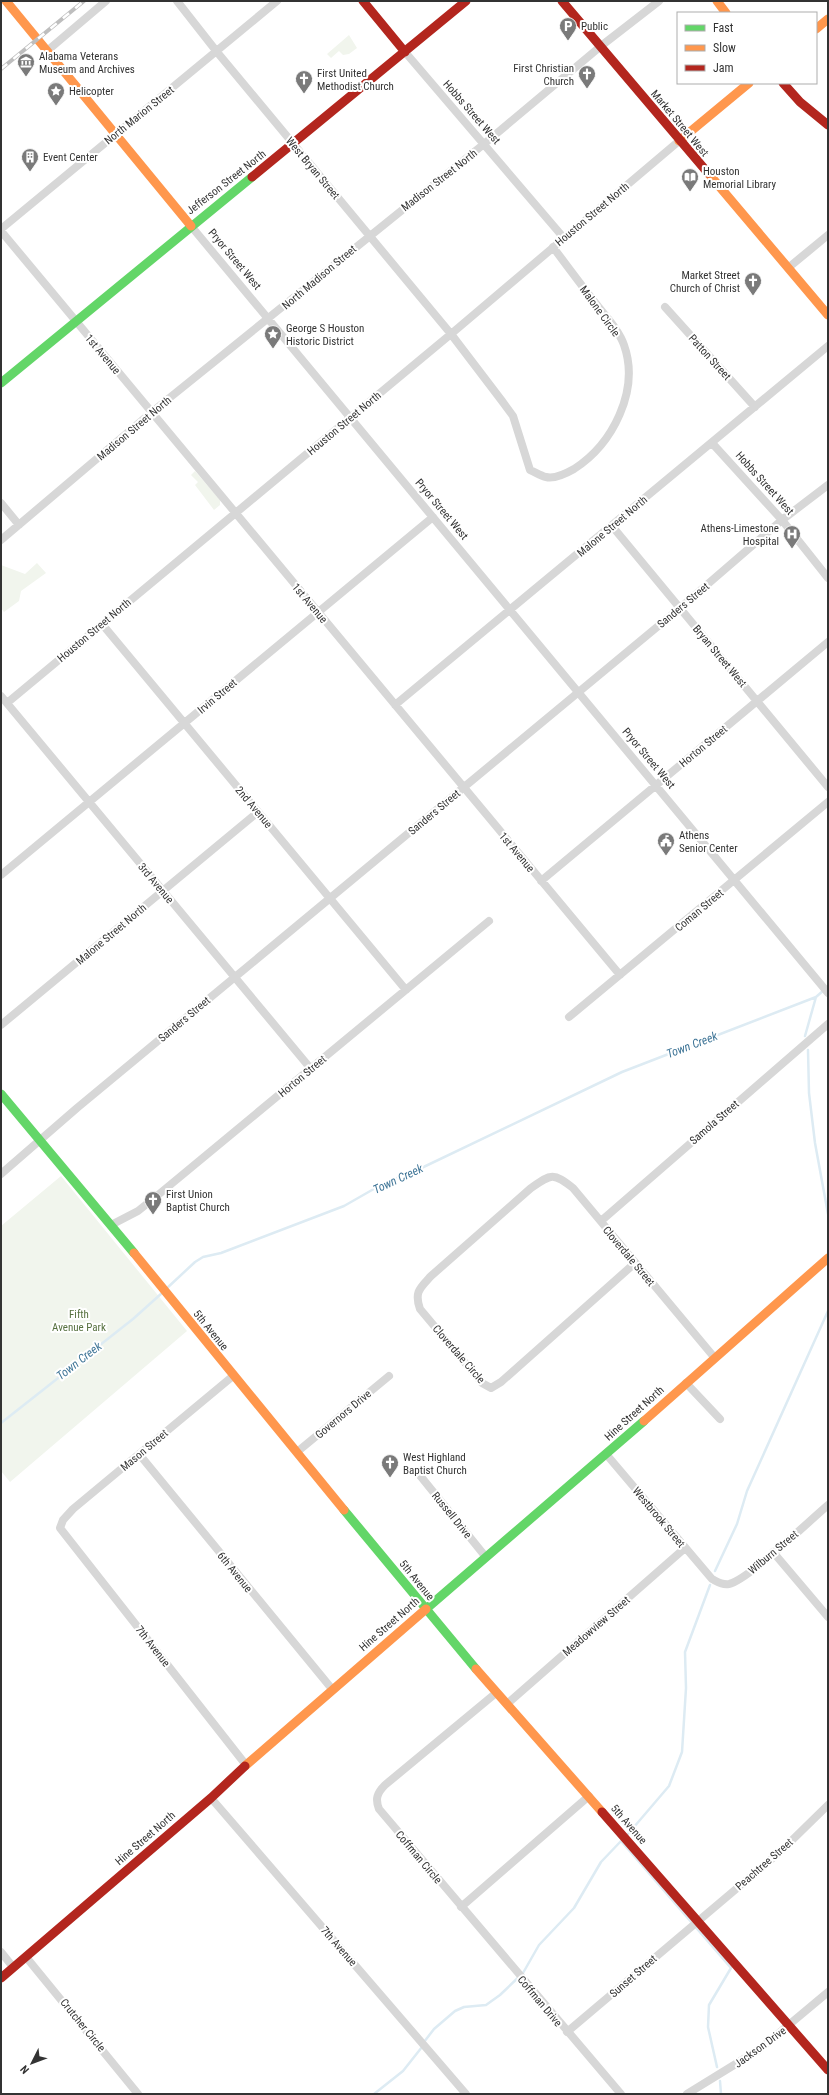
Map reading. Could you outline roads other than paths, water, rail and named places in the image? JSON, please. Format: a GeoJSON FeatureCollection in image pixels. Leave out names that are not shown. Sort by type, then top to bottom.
{"type":"FeatureCollection","features":[{"type":"Feature","properties":{"kind":"street","name":"Pryor Street West"},"geometry":{"type":"LineString","coordinates":[[6,1],[350,418],[828,992]]}},
{"type":"Feature","properties":{"kind":"street"},"geometry":{"type":"LineString","coordinates":[[47,51],[106,1]]}},
{"type":"Feature","properties":{"kind":"street","name":"West Bryan Street"},"geometry":{"type":"LineString","coordinates":[[177,1],[217,52],[451,334]]}},
{"type":"Feature","properties":{"kind":"street","name":"North Marion Street"},"geometry":{"type":"LineString","coordinates":[[1,230],[277,1]]}},
{"type":"Feature","properties":{"kind":"street","name":"Hobbs Street West"},"geometry":{"type":"LineString","coordinates":[[363,1],[563,237]]}},
{"type":"Feature","properties":{"kind":"street","name":"Jefferson Street North"},"geometry":{"type":"LineString","coordinates":[[1,382],[191,226],[294,144],[466,1]]}},
{"type":"Feature","properties":{"kind":"street","name":"Market Street West"},"geometry":{"type":"LineString","coordinates":[[562,1],[679,141],[828,315]]}},
{"type":"Feature","properties":{"kind":"street","name":"Madison Street North"},"geometry":{"type":"LineString","coordinates":[[369,235],[484,144],[601,46],[659,1]]}},
{"type":"Feature","properties":{"kind":"street"},"geometry":{"type":"LineString","coordinates":[[717,1],[725,12]]}},
{"type":"Feature","properties":{"kind":"street"},"geometry":{"type":"LineString","coordinates":[[817,28],[828,19]]}},
{"type":"Feature","properties":{"kind":"street"},"geometry":{"type":"LineString","coordinates":[[679,141],[748,84]]}},
{"type":"Feature","properties":{"kind":"street"},"geometry":{"type":"LineString","coordinates":[[784,84],[800,102],[828,125]]}},
{"type":"Feature","properties":{"kind":"street","name":"Houston Street North"},"geometry":{"type":"LineString","coordinates":[[7,703],[451,334],[563,237],[679,141]]}},
{"type":"Feature","properties":{"kind":"street","name":"1st Avenue"},"geometry":{"type":"LineString","coordinates":[[1,230],[620,975]]}},
{"type":"Feature","properties":{"kind":"street","name":"North Madison Street"},"geometry":{"type":"LineString","coordinates":[[268,319],[369,235]]}},
{"type":"Feature","properties":{"kind":"street"},"geometry":{"type":"LineString","coordinates":[[788,268],[828,235]]}},
{"type":"Feature","properties":{"kind":"street","name":"Malone Circle"},"geometry":{"type":"LineString","coordinates":[[451,334],[513,416],[530,470],[547,478],[566,474],[583,463],[603,443],[614,427],[622,410],[626,391],[628,363],[624,344],[615,328],[553,247]]}},
{"type":"Feature","properties":{"kind":"street","name":"Patton Street"},"geometry":{"type":"LineString","coordinates":[[665,307],[755,407]]}},
{"type":"Feature","properties":{"kind":"street","name":"Madison Street North"},"geometry":{"type":"LineString","coordinates":[[1,540],[152,412],[268,319]]}},
{"type":"Feature","properties":{"kind":"street","name":"Malone Street North"},"geometry":{"type":"LineString","coordinates":[[395,705],[828,346]]}},
{"type":"Feature","properties":{"kind":"street","name":"Hobbs Street West"},"geometry":{"type":"LineString","coordinates":[[712,443],[782,520],[828,578]]}},
{"type":"Feature","properties":{"kind":"street","name":"Sanders Street"},"geometry":{"type":"LineString","coordinates":[[1,1174],[41,1141],[77,1108],[680,608],[782,520],[828,485]]}},
{"type":"Feature","properties":{"kind":"street"},"geometry":{"type":"LineString","coordinates":[[1,503],[19,525]]}},
{"type":"Feature","properties":{"kind":"street","name":"Irvin Street"},"geometry":{"type":"LineString","coordinates":[[1,875],[433,517]]}},
{"type":"Feature","properties":{"kind":"street","name":"Bryan Street West"},"geometry":{"type":"LineString","coordinates":[[612,526],[828,787]]}},
{"type":"Feature","properties":{"kind":"street","name":"2nd Avenue"},"geometry":{"type":"LineString","coordinates":[[102,624],[406,990]]}},
{"type":"Feature","properties":{"kind":"street","name":"Horton Street"},"geometry":{"type":"LineString","coordinates":[[541,881],[828,642]]}},
{"type":"Feature","properties":{"kind":"street","name":"3rd Avenue"},"geometry":{"type":"LineString","coordinates":[[1,696],[311,1069]]}},
{"type":"Feature","properties":{"kind":"street","name":"Coman Street"},"geometry":{"type":"LineString","coordinates":[[570,1017],[828,802]]}},
{"type":"Feature","properties":{"kind":"street","name":"Malone Street North"},"geometry":{"type":"LineString","coordinates":[[1,1025],[258,812]]}},
{"type":"Feature","properties":{"kind":"street","name":"Horton Street"},"geometry":{"type":"LineString","coordinates":[[111,1225],[138,1211],[153,1199],[489,921]]}},
{"type":"Feature","properties":{"kind":"street","name":"Samola Street"},"geometry":{"type":"LineString","coordinates":[[601,1221],[828,1024]]}},
{"type":"Feature","properties":{"kind":"street","name":"5th Avenue"},"geometry":{"type":"LineString","coordinates":[[1,1094],[111,1225],[233,1376],[496,1694],[507,1704],[589,1796],[828,2070]]}},
{"type":"Feature","properties":{"kind":"street","name":"Cloverdale Street"},"geometry":{"type":"LineString","coordinates":[[536,1185],[548,1176],[558,1176],[573,1188],[714,1358]]}},
{"type":"Feature","properties":{"kind":"street","name":"Cloverdale Circle"},"geometry":{"type":"LineString","coordinates":[[536,1185],[431,1276],[419,1290],[417,1300],[420,1309],[482,1383],[491,1388],[501,1382],[635,1263]]}},
{"type":"Feature","properties":{"kind":"street","name":"Hine Street North"},"geometry":{"type":"LineString","coordinates":[[1,1978],[211,1798],[332,1689],[485,1556],[606,1454],[827,1258]]}},
{"type":"Feature","properties":{"kind":"street","name":"Mason Street"},"geometry":{"type":"LineString","coordinates":[[60,1528],[63,1520],[73,1509],[233,1376]]}},
{"type":"Feature","properties":{"kind":"street","name":"Governors Drive"},"geometry":{"type":"LineString","coordinates":[[297,1452],[389,1376]]}},
{"type":"Feature","properties":{"kind":"street"},"geometry":{"type":"LineString","coordinates":[[686,1383],[720,1419]]}},
{"type":"Feature","properties":{"kind":"street","name":"6th Avenue"},"geometry":{"type":"LineString","coordinates":[[139,1454],[332,1689]]}},
{"type":"Feature","properties":{"kind":"street","name":"Westbrook Street"},"geometry":{"type":"LineString","coordinates":[[606,1454],[713,1580]]}},
{"type":"Feature","properties":{"kind":"street","name":"Russell Drive"},"geometry":{"type":"LineString","coordinates":[[418,1473],[485,1556]]}},
{"type":"Feature","properties":{"kind":"street","name":"Wilburn Street"},"geometry":{"type":"LineString","coordinates":[[713,1580],[720,1584],[729,1584],[738,1580],[828,1505]]}},
{"type":"Feature","properties":{"kind":"street","name":"7th Avenue"},"geometry":{"type":"LineString","coordinates":[[60,1528],[246,1765]]}},
{"type":"Feature","properties":{"kind":"street","name":"Meadowview Street"},"geometry":{"type":"LineString","coordinates":[[507,1704],[685,1548]]}},
{"type":"Feature","properties":{"kind":"street"},"geometry":{"type":"LineString","coordinates":[[773,1552],[828,1616]]}},
{"type":"Feature","properties":{"kind":"street","name":"Coffman Circle"},"geometry":{"type":"LineString","coordinates":[[461,1907],[379,1810],[376,1801],[378,1792],[385,1785],[496,1694]]}},
{"type":"Feature","properties":{"kind":"street"},"geometry":{"type":"LineString","coordinates":[[461,1907],[589,1796]]}},
{"type":"Feature","properties":{"kind":"street","name":"7th Avenue"},"geometry":{"type":"LineString","coordinates":[[211,1798],[466,2094]]}},
{"type":"Feature","properties":{"kind":"street","name":"Peachtree Street"},"geometry":{"type":"LineString","coordinates":[[698,1920],[781,1851],[828,1805]]}},
{"type":"Feature","properties":{"kind":"street","name":"Coffman Drive"},"geometry":{"type":"LineString","coordinates":[[461,1907],[621,2094]]}},
{"type":"Feature","properties":{"kind":"street","name":"Sunset Street"},"geometry":{"type":"LineString","coordinates":[[567,2032],[698,1920]]}},
{"type":"Feature","properties":{"kind":"street"},"geometry":{"type":"LineString","coordinates":[[1,1952],[13,1967]]}},
{"type":"Feature","properties":{"kind":"street","name":"Crutcher Circle"},"geometry":{"type":"LineString","coordinates":[[26,1957],[138,2094]]}},
{"type":"Feature","properties":{"kind":"street","name":"Jackson Drive"},"geometry":{"type":"LineString","coordinates":[[687,2094],[744,2061],[789,2026],[828,1992]]}},
{"type":"Feature","properties":{"kind":"waterway","name":"Town Creek"},"geometry":{"type":"LineString","coordinates":[[166,1289],[195,1262],[203,1257],[221,1253],[344,1206],[386,1182],[411,1173],[622,1072],[816,997],[824,990]]}},
{"type":"Feature","properties":{"kind":"waterway"},"geometry":{"type":"LineString","coordinates":[[805,1036],[816,997]]}},
{"type":"Feature","properties":{"kind":"waterway"},"geometry":{"type":"LineString","coordinates":[[808,1050],[809,1093],[815,1143],[828,1214]]}},
{"type":"Feature","properties":{"kind":"waterway","name":"Town Creek"},"geometry":{"type":"LineString","coordinates":[[1,1423],[133,1319],[162,1293]]}},
{"type":"Feature","properties":{"kind":"waterway"},"geometry":{"type":"LineString","coordinates":[[715,1571],[737,1524],[747,1491],[828,1311]]}},
{"type":"Feature","properties":{"kind":"waterway"},"geometry":{"type":"LineString","coordinates":[[628,1834],[669,1786],[682,1752],[686,1688],[685,1652],[710,1585]]}},
{"type":"Feature","properties":{"kind":"waterway"},"geometry":{"type":"LineString","coordinates":[[424,2042],[434,2029],[455,2011],[464,2007],[486,2005],[500,1995],[523,1973],[539,1945],[574,1908],[601,1862],[622,1840]]}},
{"type":"Feature","properties":{"kind":"waterway"},"geometry":{"type":"LineString","coordinates":[[621,1841],[731,1968],[709,2005],[708,2027],[717,2067]]}},
{"type":"Feature","properties":{"kind":"waterway"},"geometry":{"type":"LineString","coordinates":[[374,2094],[403,2071],[422,2047]]}},
{"type":"Feature","properties":{"kind":"waterway"},"geometry":{"type":"LineString","coordinates":[[720,2081],[721,2094]]}},
{"type":"Feature","properties":{"kind":"railway"},"geometry":{"type":"LineString","coordinates":[[1,69],[84,1]]}},
{"type":"Feature","properties":{"kind":"place","name":"Public"},"geometry":{"type":"Point","coordinates":[568,41]}},
{"type":"Feature","properties":{"kind":"place","name":"Alabama Veterans Museum and Archives"},"geometry":{"type":"Point","coordinates":[26,77]}},
{"type":"Feature","properties":{"kind":"place","name":"First Christian Church"},"geometry":{"type":"Point","coordinates":[587,89]}},
{"type":"Feature","properties":{"kind":"place","name":"First United Methodist Church"},"geometry":{"type":"Point","coordinates":[304,94]}},
{"type":"Feature","properties":{"kind":"place","name":"Helicopter"},"geometry":{"type":"Point","coordinates":[56,106]}},
{"type":"Feature","properties":{"kind":"place","name":"Event Center"},"geometry":{"type":"Point","coordinates":[30,172]}},
{"type":"Feature","properties":{"kind":"place","name":"Houston Memorial Library"},"geometry":{"type":"Point","coordinates":[690,192]}},
{"type":"Feature","properties":{"kind":"place","name":"Market Street Church of Christ"},"geometry":{"type":"Point","coordinates":[753,296]}},
{"type":"Feature","properties":{"kind":"place","name":"George S Houston Historic District"},"geometry":{"type":"Point","coordinates":[273,349]}},
{"type":"Feature","properties":{"kind":"place","name":"Athens-Limestone Hospital"},"geometry":{"type":"Point","coordinates":[792,549]}},
{"type":"Feature","properties":{"kind":"place","name":"Athens Senior Center"},"geometry":{"type":"Point","coordinates":[666,856]}},
{"type":"Feature","properties":{"kind":"place","name":"First Union Baptist Church"},"geometry":{"type":"Point","coordinates":[153,1215]}},
{"type":"Feature","properties":{"kind":"place","name":"West Highland Baptist Church"},"geometry":{"type":"Point","coordinates":[390,1478]}},
{"type":"Feature","properties":{"kind":"park label","name":"Fifth Avenue Park"},"geometry":{"type":"Point","coordinates":[79,1320]}}]}
